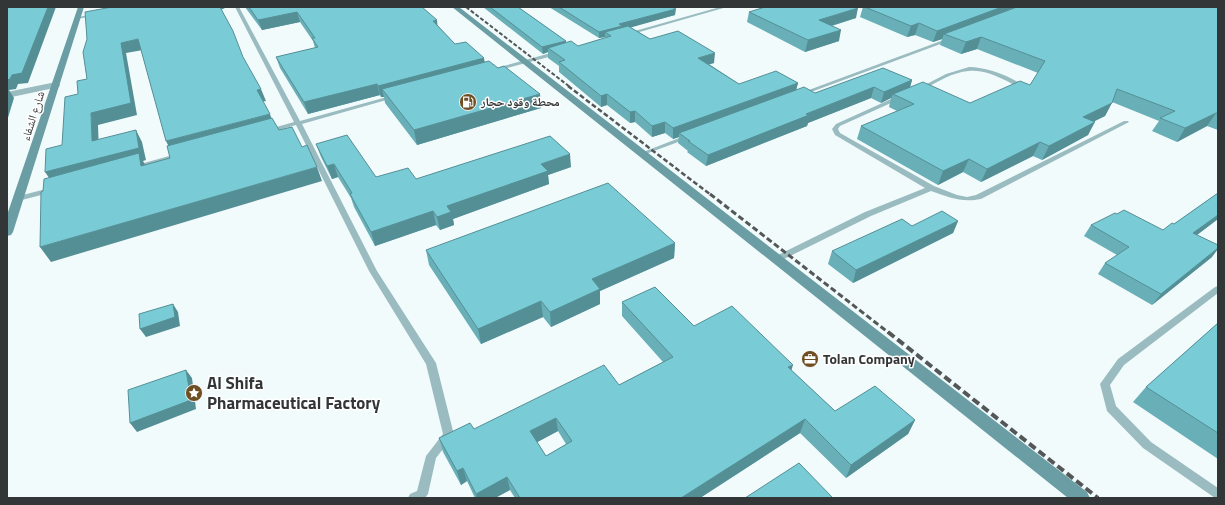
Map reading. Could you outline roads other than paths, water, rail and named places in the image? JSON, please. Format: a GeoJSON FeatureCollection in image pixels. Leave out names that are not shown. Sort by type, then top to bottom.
{"type":"FeatureCollection","features":[{"type":"Feature","properties":{"kind":"street","name":"شارع الشفاء"},"geometry":{"type":"LineString","coordinates":[[7,232],[81,7]]}},
{"type":"Feature","properties":{"kind":"street"},"geometry":{"type":"LineString","coordinates":[[455,7],[1081,498]]}},
{"type":"Feature","properties":{"kind":"street"},"geometry":{"type":"LineString","coordinates":[[7,95],[56,85]]}},
{"type":"Feature","properties":{"kind":"lane"},"geometry":{"type":"LineString","coordinates":[[237,7],[373,271],[431,363],[449,435],[431,456],[422,494],[414,498]]}},
{"type":"Feature","properties":{"kind":"lane"},"geometry":{"type":"LineString","coordinates":[[618,36],[725,7]]}},
{"type":"Feature","properties":{"kind":"lane"},"geometry":{"type":"LineString","coordinates":[[77,18],[100,14]]}},
{"type":"Feature","properties":{"kind":"lane"},"geometry":{"type":"LineString","coordinates":[[795,97],[956,37]]}},
{"type":"Feature","properties":{"kind":"lane"},"geometry":{"type":"LineString","coordinates":[[486,72],[565,51]]}},
{"type":"Feature","properties":{"kind":"lane"},"geometry":{"type":"LineString","coordinates":[[915,91],[964,70],[974,68],[986,71],[1025,88]]}},
{"type":"Feature","properties":{"kind":"lane"},"geometry":{"type":"LineString","coordinates":[[260,133],[404,94]]}},
{"type":"Feature","properties":{"kind":"lane"},"geometry":{"type":"LineString","coordinates":[[908,94],[838,125],[835,129],[837,134],[931,188],[954,197],[968,199],[978,197],[1126,122]]}},
{"type":"Feature","properties":{"kind":"lane"},"geometry":{"type":"LineString","coordinates":[[641,154],[694,135]]}},
{"type":"Feature","properties":{"kind":"lane"},"geometry":{"type":"LineString","coordinates":[[131,168],[184,154]]}},
{"type":"Feature","properties":{"kind":"lane"},"geometry":{"type":"LineString","coordinates":[[777,259],[868,214],[931,188]]}},
{"type":"Feature","properties":{"kind":"lane"},"geometry":{"type":"LineString","coordinates":[[18,199],[55,189]]}},
{"type":"Feature","properties":{"kind":"lane"},"geometry":{"type":"LineString","coordinates":[[1218,289],[1121,362],[1105,384],[1111,408],[1147,445],[1218,494]]}},
{"type":"Feature","properties":{"kind":"railway"},"geometry":{"type":"LineString","coordinates":[[466,7],[570,87]]}},
{"type":"Feature","properties":{"kind":"railway"},"geometry":{"type":"LineString","coordinates":[[568,86],[711,195]]}},
{"type":"Feature","properties":{"kind":"railway"},"geometry":{"type":"LineString","coordinates":[[710,194],[889,333]]}},
{"type":"Feature","properties":{"kind":"railway"},"geometry":{"type":"LineString","coordinates":[[888,332],[1098,498]]}},
{"type":"Feature","properties":{"kind":"place","name":"محطة وقود حجار"},"geometry":{"type":"Point","coordinates":[468,102]}},
{"type":"Feature","properties":{"kind":"place","name":"Tolan Company"},"geometry":{"type":"Point","coordinates":[810,359]}},
{"type":"Feature","properties":{"kind":"place","name":"Al Shifa Pharmaceutical Factory"},"geometry":{"type":"Point","coordinates":[194,393]}}]}
